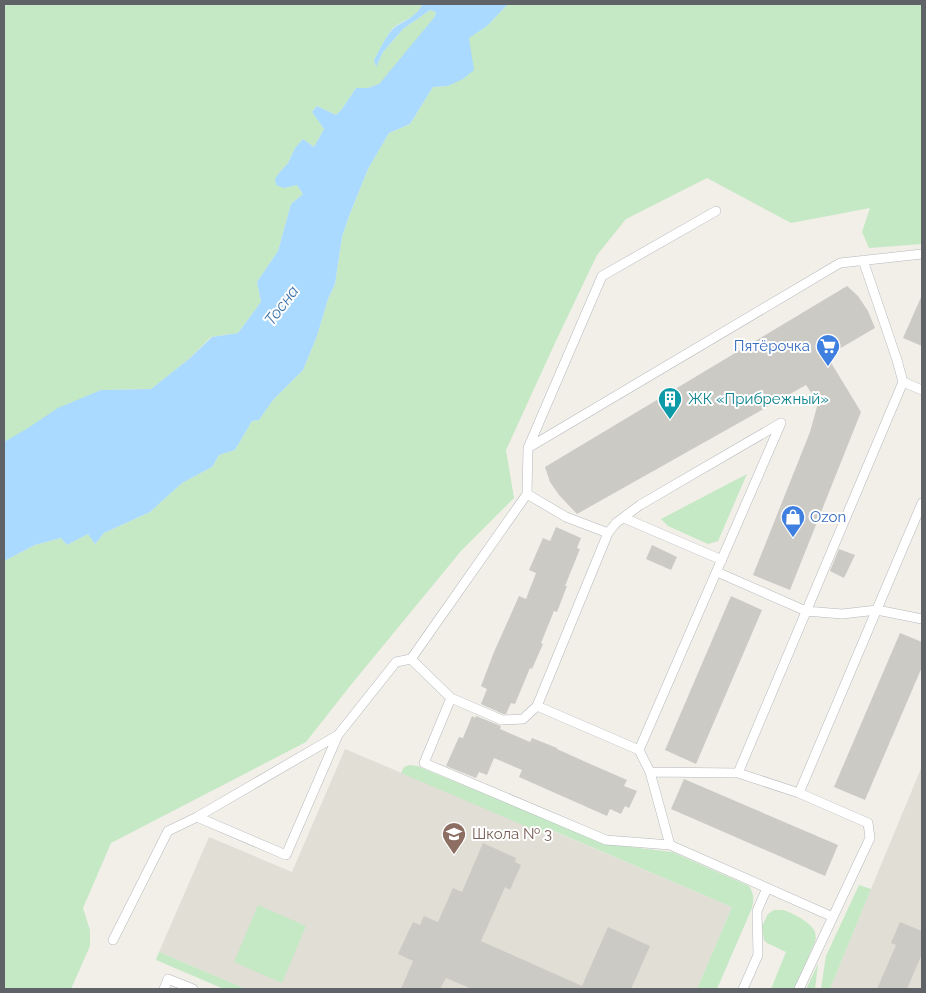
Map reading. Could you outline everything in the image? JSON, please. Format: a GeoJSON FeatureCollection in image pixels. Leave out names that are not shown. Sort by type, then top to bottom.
{"type":"FeatureCollection","features":[{"type":"Feature","properties":{"kind":"lane"},"geometry":{"type":"LineString","coordinates":[[197,817],[286,855],[338,735],[396,662],[411,660],[527,494],[528,448],[602,276],[716,211]]}},
{"type":"Feature","properties":{"kind":"lane"},"geometry":{"type":"LineString","coordinates":[[528,448],[840,263],[922,254]]}},
{"type":"Feature","properties":{"kind":"lane"},"geometry":{"type":"LineString","coordinates":[[738,773],[903,382],[863,260]]}},
{"type":"Feature","properties":{"kind":"lane"},"geometry":{"type":"LineString","coordinates":[[903,382],[922,390]]}},
{"type":"Feature","properties":{"kind":"lane"},"geometry":{"type":"LineString","coordinates":[[411,660],[451,698],[502,720],[523,719],[537,706],[608,534],[616,523],[640,505],[781,423],[639,750]]}},
{"type":"Feature","properties":{"kind":"lane"},"geometry":{"type":"LineString","coordinates":[[527,494],[566,517],[608,534]]}},
{"type":"Feature","properties":{"kind":"lane"},"geometry":{"type":"LineString","coordinates":[[799,793],[922,503]]}},
{"type":"Feature","properties":{"kind":"lane"},"geometry":{"type":"LineString","coordinates":[[624,518],[722,560]]}},
{"type":"Feature","properties":{"kind":"lane"},"geometry":{"type":"LineString","coordinates":[[716,572],[806,611],[842,614],[877,610],[922,619]]}},
{"type":"Feature","properties":{"kind":"lane"},"geometry":{"type":"LineString","coordinates":[[451,698],[424,763],[606,840],[670,845],[833,917]]}},
{"type":"Feature","properties":{"kind":"lane"},"geometry":{"type":"LineString","coordinates":[[537,706],[639,750],[650,772],[670,845]]}},
{"type":"Feature","properties":{"kind":"lane"},"geometry":{"type":"LineString","coordinates":[[113,940],[168,831],[197,817],[338,735]]}},
{"type":"Feature","properties":{"kind":"lane"},"geometry":{"type":"LineString","coordinates":[[650,772],[738,773],[799,793],[868,823],[870,838],[800,989]]}},
{"type":"Feature","properties":{"kind":"lane"},"geometry":{"type":"LineString","coordinates":[[743,989],[758,955],[757,911],[766,888]]}},
{"type":"Feature","properties":{"kind":"lane"},"geometry":{"type":"LineString","coordinates":[[164,989],[168,979],[193,989]]}},
{"type":"Feature","properties":{"kind":"shaded area","name":"Школа № 3"},"geometry":{"type":"Polygon","coordinates":[[[345,749],[544,833],[546,828],[732,907],[697,989],[246,989],[159,952],[209,837],[292,872],[345,749]]]}},
{"type":"Feature","properties":{"kind":"shaded area"},"geometry":{"type":"Polygon","coordinates":[[[922,766],[922,989],[830,989],[871,889],[922,766]]]}},
{"type":"Feature","properties":{"kind":"green space"},"geometry":{"type":"Polygon","coordinates":[[[4,4],[422,4],[417,13],[392,29],[374,60],[376,66],[383,52],[403,29],[430,10],[436,12],[429,37],[420,50],[436,47],[428,61],[405,82],[396,85],[384,82],[368,88],[356,88],[336,115],[317,106],[312,112],[324,129],[314,147],[303,139],[295,148],[288,163],[279,173],[297,185],[303,194],[291,204],[278,251],[257,282],[261,302],[238,333],[211,337],[189,359],[151,389],[101,390],[4,442],[4,4]]]}},
{"type":"Feature","properties":{"kind":"green space"},"geometry":{"type":"Polygon","coordinates":[[[508,4],[922,4],[922,244],[869,248],[862,232],[870,208],[791,223],[707,178],[626,219],[597,255],[506,450],[514,498],[461,551],[306,742],[111,843],[83,908],[90,930],[90,946],[71,989],[4,989],[4,561],[35,545],[61,538],[67,545],[88,534],[95,544],[104,533],[150,512],[182,483],[212,467],[219,455],[235,450],[252,421],[259,420],[273,400],[303,370],[335,284],[342,237],[349,216],[368,169],[389,133],[410,124],[433,87],[448,86],[468,38],[487,26],[508,4]]]}},
{"type":"Feature","properties":{"kind":"green space"},"geometry":{"type":"Polygon","coordinates":[[[747,474],[718,541],[708,544],[668,526],[661,519],[747,474]]]}},
{"type":"Feature","properties":{"kind":"green space"},"geometry":{"type":"Polygon","coordinates":[[[410,765],[417,766],[607,844],[672,852],[749,886],[753,897],[752,908],[717,989],[697,989],[732,907],[547,828],[544,834],[401,773],[404,767],[410,765]]]}},
{"type":"Feature","properties":{"kind":"green space"},"geometry":{"type":"Polygon","coordinates":[[[859,885],[871,889],[830,989],[821,989],[826,956],[859,885]]]}},
{"type":"Feature","properties":{"kind":"green space"},"geometry":{"type":"Polygon","coordinates":[[[258,905],[306,926],[282,983],[234,962],[258,905]]]}},
{"type":"Feature","properties":{"kind":"green space"},"geometry":{"type":"Polygon","coordinates":[[[774,910],[783,910],[795,915],[809,924],[815,933],[815,942],[794,989],[771,989],[786,952],[764,940],[762,926],[768,914],[774,910]]]}},
{"type":"Feature","properties":{"kind":"green space"},"geometry":{"type":"Polygon","coordinates":[[[159,952],[246,989],[224,989],[156,960],[159,952]]]}},
{"type":"Feature","properties":{"kind":"green space"},"geometry":{"type":"Polygon","coordinates":[[[818,964],[815,989],[806,989],[818,964]]]}},
{"type":"Feature","properties":{"kind":"water"},"geometry":{"type":"Polygon","coordinates":[[[422,4],[508,4],[487,26],[469,38],[474,70],[463,79],[448,86],[433,87],[410,124],[389,133],[368,169],[342,237],[335,284],[303,370],[273,400],[259,420],[252,421],[235,450],[219,455],[212,467],[182,483],[150,512],[104,533],[95,544],[88,534],[67,545],[61,538],[35,545],[4,561],[4,442],[58,408],[101,390],[151,389],[189,359],[212,337],[238,333],[261,302],[257,282],[278,251],[291,204],[303,194],[297,185],[284,188],[276,185],[275,179],[303,139],[314,147],[324,129],[312,112],[317,106],[336,115],[356,88],[368,88],[384,82],[396,85],[405,82],[428,61],[435,47],[420,51],[429,37],[436,12],[430,10],[403,29],[383,52],[376,67],[374,60],[389,33],[395,27],[415,15],[422,4]]]}},
{"type":"Feature","properties":{"kind":"building"},"geometry":{"type":"Polygon","coordinates":[[[847,286],[858,296],[868,311],[875,328],[827,356],[861,412],[790,590],[753,575],[810,432],[818,403],[806,385],[577,514],[559,495],[550,482],[545,467],[847,286]]]}},
{"type":"Feature","properties":{"kind":"building"},"geometry":{"type":"Polygon","coordinates":[[[922,295],[922,346],[903,338],[922,295]]]}},
{"type":"Feature","properties":{"kind":"building"},"geometry":{"type":"Polygon","coordinates":[[[556,527],[581,538],[577,548],[580,549],[557,612],[554,611],[532,669],[530,668],[515,704],[511,703],[506,714],[503,714],[481,704],[487,689],[481,686],[519,596],[526,599],[536,573],[529,570],[543,538],[550,541],[556,527]]]}},
{"type":"Feature","properties":{"kind":"building"},"geometry":{"type":"Polygon","coordinates":[[[652,545],[677,557],[671,570],[646,559],[652,545]]]}},
{"type":"Feature","properties":{"kind":"building"},"geometry":{"type":"Polygon","coordinates":[[[839,549],[855,555],[844,578],[830,571],[839,549]]]}},
{"type":"Feature","properties":{"kind":"building"},"geometry":{"type":"Polygon","coordinates":[[[731,596],[762,610],[696,764],[665,750],[731,596]]]}},
{"type":"Feature","properties":{"kind":"building"},"geometry":{"type":"Polygon","coordinates":[[[900,633],[922,642],[922,667],[865,800],[834,787],[900,633]]]}},
{"type":"Feature","properties":{"kind":"building"},"geometry":{"type":"Polygon","coordinates":[[[472,716],[501,726],[500,729],[530,742],[532,738],[557,748],[627,780],[624,786],[637,791],[629,808],[625,806],[621,814],[610,809],[607,816],[519,777],[522,770],[494,758],[487,775],[479,772],[476,778],[446,766],[459,737],[463,738],[472,716]]]}},
{"type":"Feature","properties":{"kind":"building"},"geometry":{"type":"Polygon","coordinates":[[[684,779],[838,845],[825,876],[671,809],[684,779]]]}},
{"type":"Feature","properties":{"kind":"building"},"geometry":{"type":"Polygon","coordinates":[[[483,843],[516,858],[515,862],[521,865],[510,890],[505,887],[481,941],[582,986],[608,927],[650,946],[631,989],[472,989],[446,978],[440,989],[401,989],[413,961],[398,954],[413,922],[420,925],[424,916],[438,922],[453,888],[462,892],[483,843]]]}},
{"type":"Feature","properties":{"kind":"building"},"geometry":{"type":"Polygon","coordinates":[[[900,922],[922,931],[922,954],[907,989],[877,989],[896,945],[891,943],[900,922]]]}},
{"type":"Feature","properties":{"kind":"waterway","name":"Тосна"},"geometry":{"type":"LineString","coordinates":[[371,114],[391,95],[466,4]]}},
{"type":"Feature","properties":{"kind":"place","name":"Пятёрочка"},"geometry":{"type":"Point","coordinates":[828,367]}},
{"type":"Feature","properties":{"kind":"place","name":"ЖК «Прибрежный»"},"geometry":{"type":"Point","coordinates":[670,420]}},
{"type":"Feature","properties":{"kind":"place","name":"Ozon"},"geometry":{"type":"Point","coordinates":[793,538]}},
{"type":"Feature","properties":{"kind":"place","name":"Школа № 3"},"geometry":{"type":"Point","coordinates":[454,855]}}]}
